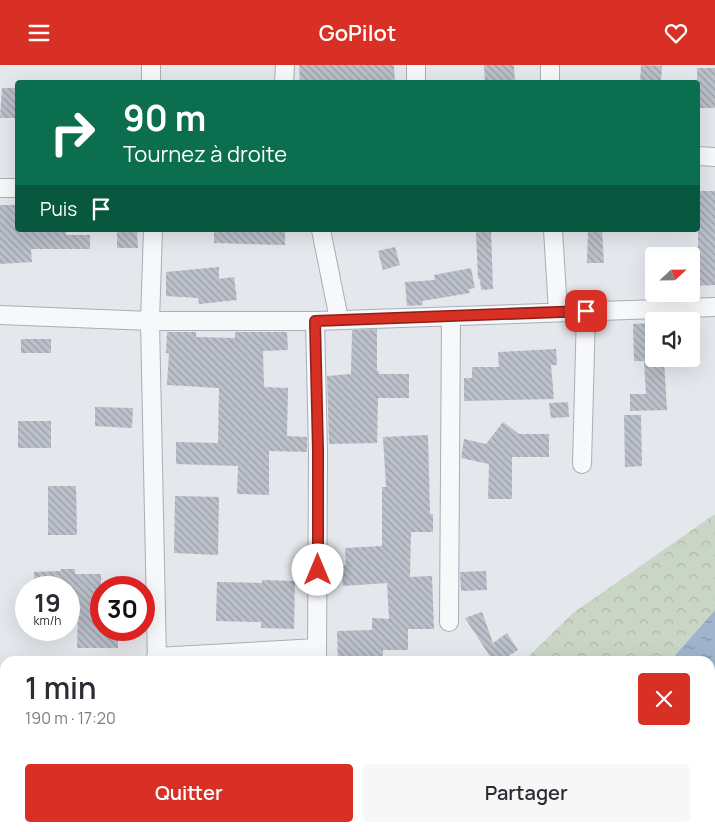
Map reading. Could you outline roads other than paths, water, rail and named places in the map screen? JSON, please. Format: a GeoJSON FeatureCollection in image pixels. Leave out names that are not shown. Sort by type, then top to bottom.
{"type":"FeatureCollection","features":[{"type":"Feature","properties":{"kind":"street"},"geometry":{"type":"LineString","coordinates":[[151,65],[151,80]]}},
{"type":"Feature","properties":{"kind":"street"},"geometry":{"type":"LineString","coordinates":[[284,80],[285,65]]}},
{"type":"Feature","properties":{"kind":"street"},"geometry":{"type":"LineString","coordinates":[[416,65],[416,80]]}},
{"type":"Feature","properties":{"kind":"street"},"geometry":{"type":"LineString","coordinates":[[550,65],[550,80]]}},
{"type":"Feature","properties":{"kind":"street"},"geometry":{"type":"LineString","coordinates":[[700,156],[715,157]]}},
{"type":"Feature","properties":{"kind":"street"},"geometry":{"type":"LineString","coordinates":[[0,188],[15,188]]}},
{"type":"Feature","properties":{"kind":"street"},"geometry":{"type":"LineString","coordinates":[[153,232],[150,321],[156,656]]}},
{"type":"Feature","properties":{"kind":"street"},"geometry":{"type":"LineString","coordinates":[[321,232],[340,319]]}},
{"type":"Feature","properties":{"kind":"street"},"geometry":{"type":"LineString","coordinates":[[553,232],[558,311]]}},
{"type":"Feature","properties":{"kind":"street"},"geometry":{"type":"LineString","coordinates":[[0,315],[150,321],[315,321],[451,318],[558,311],[715,307]]}},
{"type":"Feature","properties":{"kind":"street"},"geometry":{"type":"LineString","coordinates":[[582,464],[586,311]]}},
{"type":"Feature","properties":{"kind":"street"},"geometry":{"type":"LineString","coordinates":[[449,622],[451,318]]}},
{"type":"Feature","properties":{"kind":"street"},"geometry":{"type":"LineString","coordinates":[[278,656],[318,655],[318,451],[315,321]]}},
{"type":"Feature","properties":{"kind":"water"},"geometry":{"type":"Polygon","coordinates":[[[715,610],[715,656],[674,656],[715,610]]]}}]}
